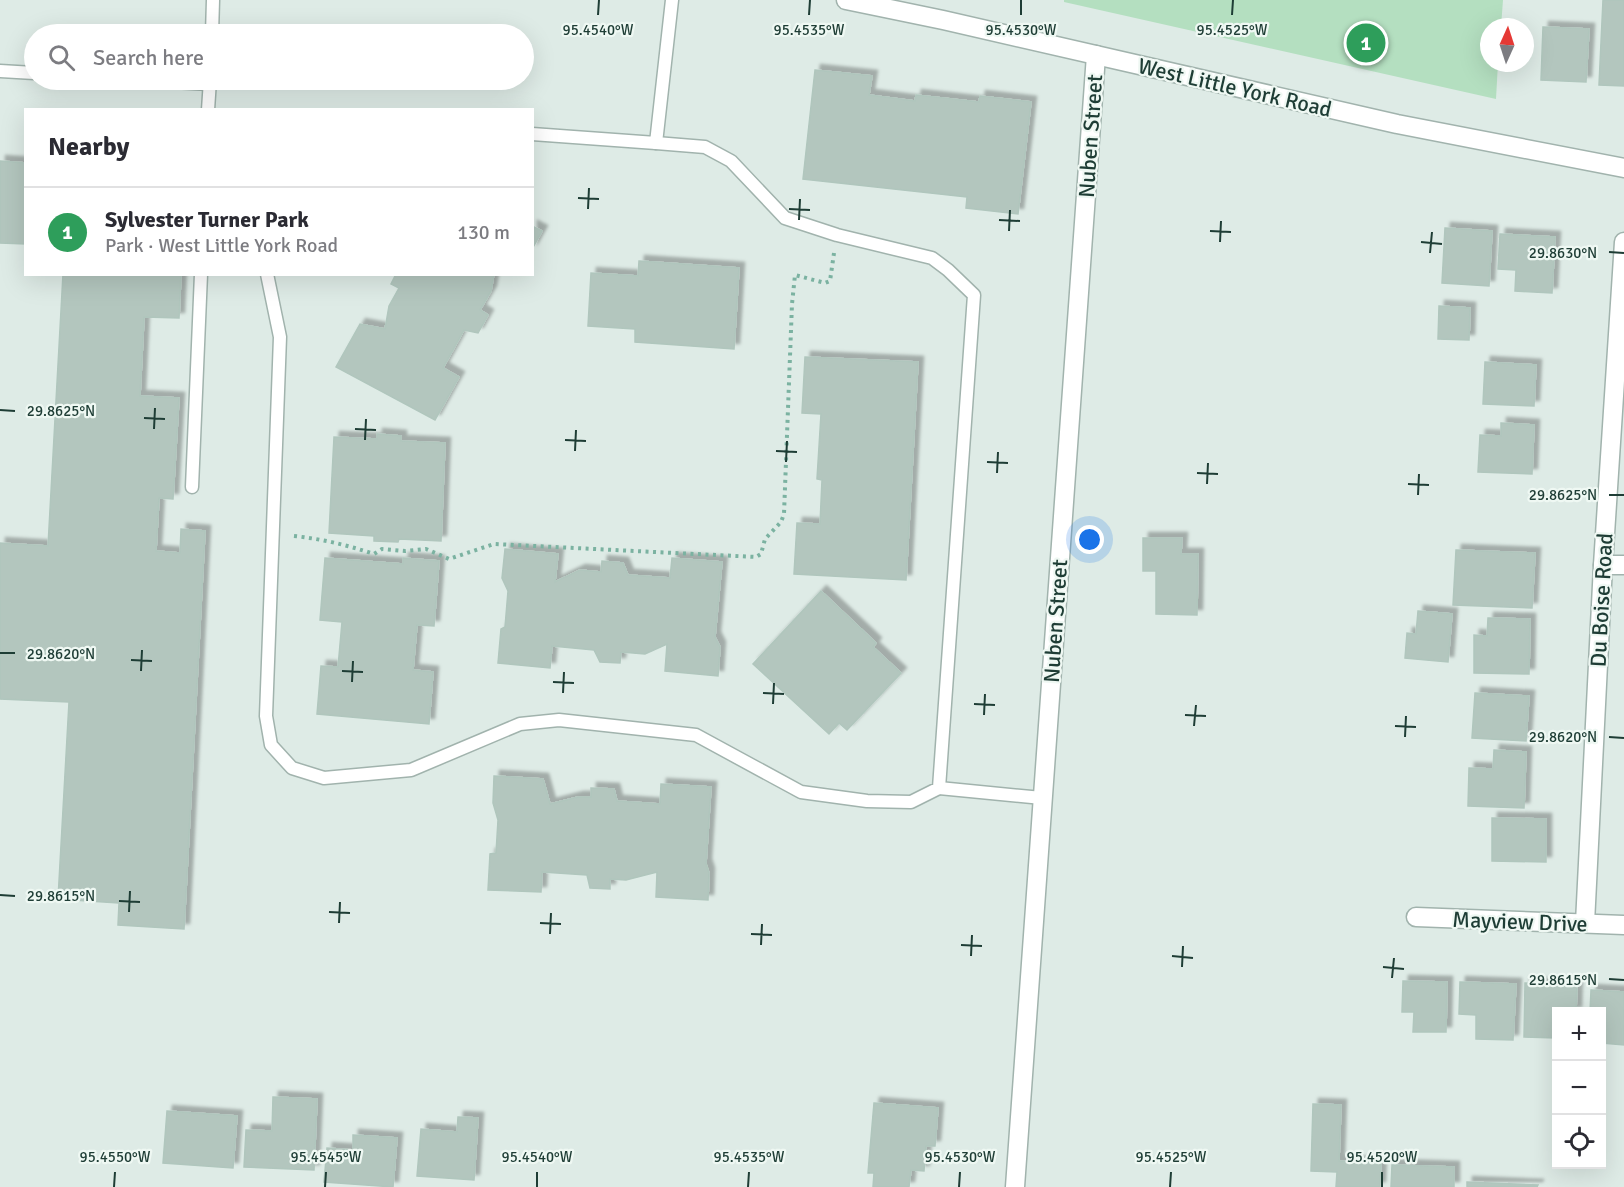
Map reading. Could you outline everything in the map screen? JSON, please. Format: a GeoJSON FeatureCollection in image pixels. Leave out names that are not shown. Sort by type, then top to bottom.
{"type":"FeatureCollection","features":[{"type":"Feature","properties":{"kind":"street","name":"West Little York Road"},"geometry":{"type":"LineString","coordinates":[[846,0],[1397,124],[1624,168]]}},
{"type":"Feature","properties":{"kind":"street","name":"Nuben Street"},"geometry":{"type":"LineString","coordinates":[[1015,1187],[1096,55]]}},
{"type":"Feature","properties":{"kind":"street","name":"Du Boise Road"},"geometry":{"type":"LineString","coordinates":[[1585,923],[1603,565],[1624,242]]}},
{"type":"Feature","properties":{"kind":"street"},"geometry":{"type":"LineString","coordinates":[[1603,565],[1624,566]]}},
{"type":"Feature","properties":{"kind":"street","name":"Mayview Drive"},"geometry":{"type":"LineString","coordinates":[[1416,917],[1624,925]]}},
{"type":"Feature","properties":{"kind":"lane"},"geometry":{"type":"LineString","coordinates":[[212,24],[213,0]]}},
{"type":"Feature","properties":{"kind":"lane"},"geometry":{"type":"LineString","coordinates":[[656,143],[672,0]]}},
{"type":"Feature","properties":{"kind":"lane"},"geometry":{"type":"LineString","coordinates":[[0,70],[24,72]]}},
{"type":"Feature","properties":{"kind":"lane"},"geometry":{"type":"LineString","coordinates":[[208,108],[209,90]]}},
{"type":"Feature","properties":{"kind":"lane"},"geometry":{"type":"LineString","coordinates":[[534,134],[705,147],[731,161],[785,218],[837,235],[932,258],[974,295],[939,788]]}},
{"type":"Feature","properties":{"kind":"lane"},"geometry":{"type":"LineString","coordinates":[[192,487],[201,276]]}},
{"type":"Feature","properties":{"kind":"lane"},"geometry":{"type":"LineString","coordinates":[[267,276],[280,337],[266,717],[271,745],[292,768],[324,778],[411,770],[520,724],[559,720],[696,735],[801,792],[867,801],[911,802],[939,788],[1042,798]]}},
{"type":"Feature","properties":{"kind":"path"},"geometry":{"type":"LineString","coordinates":[[272,534],[320,539],[374,554],[382,549],[405,551],[426,549],[449,559],[494,544],[756,557],[761,554],[765,539],[782,522],[784,514],[795,275],[825,283],[830,281],[837,235]]}},
{"type":"Feature","properties":{"kind":"green space"},"geometry":{"type":"Polygon","coordinates":[[[1064,0],[1503,0],[1502,18],[1480,18],[1480,72],[1498,72],[1496,99],[1064,2],[1064,0]]]}},
{"type":"Feature","properties":{"kind":"building"},"geometry":{"type":"Polygon","coordinates":[[[1603,0],[1624,0],[1624,86],[1599,85],[1603,0]]]}},
{"type":"Feature","properties":{"kind":"building"},"geometry":{"type":"Polygon","coordinates":[[[1543,27],[1589,29],[1586,82],[1541,80],[1543,27]]]}},
{"type":"Feature","properties":{"kind":"building"},"geometry":{"type":"Polygon","coordinates":[[[815,70],[872,76],[869,95],[915,101],[916,95],[979,102],[980,96],[1031,102],[1018,214],[966,208],[967,197],[803,179],[815,70]]]}},
{"type":"Feature","properties":{"kind":"building"},"geometry":{"type":"Polygon","coordinates":[[[0,161],[24,163],[24,244],[0,243],[0,161]]]}},
{"type":"Feature","properties":{"kind":"building"},"geometry":{"type":"Polygon","coordinates":[[[534,227],[542,231],[534,245],[534,227]]]}},
{"type":"Feature","properties":{"kind":"building"},"geometry":{"type":"Polygon","coordinates":[[[1445,228],[1492,231],[1489,286],[1442,283],[1445,228]]]}},
{"type":"Feature","properties":{"kind":"building"},"geometry":{"type":"Polygon","coordinates":[[[1500,234],[1555,237],[1552,293],[1515,291],[1516,270],[1498,269],[1500,234]]]}},
{"type":"Feature","properties":{"kind":"building"},"geometry":{"type":"Polygon","coordinates":[[[639,261],[739,268],[734,349],[635,342],[635,329],[588,326],[591,273],[638,276],[639,261]]]}},
{"type":"Feature","properties":{"kind":"building"},"geometry":{"type":"Polygon","coordinates":[[[63,276],[181,276],[179,318],[144,317],[140,396],[179,398],[173,499],[159,498],[156,551],[180,553],[181,529],[205,531],[184,929],[118,925],[119,903],[58,899],[69,702],[0,699],[0,543],[48,546],[63,276]]]}},
{"type":"Feature","properties":{"kind":"building"},"geometry":{"type":"Polygon","coordinates":[[[395,276],[494,276],[491,291],[480,310],[488,315],[478,333],[464,330],[443,368],[459,377],[435,420],[336,367],[360,324],[385,329],[389,306],[399,288],[391,284],[395,276]]]}},
{"type":"Feature","properties":{"kind":"building"},"geometry":{"type":"Polygon","coordinates":[[[1439,306],[1470,308],[1469,340],[1438,339],[1439,306]]]}},
{"type":"Feature","properties":{"kind":"building"},"geometry":{"type":"Polygon","coordinates":[[[805,357],[918,362],[906,580],[794,574],[797,523],[820,524],[822,480],[817,479],[821,414],[802,413],[805,357]]]}},
{"type":"Feature","properties":{"kind":"building"},"geometry":{"type":"Polygon","coordinates":[[[1485,362],[1536,365],[1534,406],[1483,404],[1485,362]]]}},
{"type":"Feature","properties":{"kind":"building"},"geometry":{"type":"Polygon","coordinates":[[[1501,423],[1534,425],[1532,474],[1478,472],[1480,435],[1501,436],[1501,423]]]}},
{"type":"Feature","properties":{"kind":"building"},"geometry":{"type":"Polygon","coordinates":[[[377,434],[401,436],[401,441],[445,443],[441,541],[399,539],[398,542],[374,541],[374,536],[329,533],[334,437],[377,439],[377,434]]]}},
{"type":"Feature","properties":{"kind":"building"},"geometry":{"type":"Polygon","coordinates":[[[1143,538],[1182,538],[1181,554],[1198,554],[1197,615],[1156,614],[1156,571],[1143,571],[1143,538]]]}},
{"type":"Feature","properties":{"kind":"building"},"geometry":{"type":"Polygon","coordinates":[[[505,549],[558,554],[555,582],[580,570],[601,572],[602,561],[623,563],[628,575],[670,578],[672,558],[722,562],[715,637],[720,647],[718,676],[665,671],[667,644],[645,654],[621,652],[620,663],[600,662],[594,650],[552,646],[550,668],[498,663],[501,629],[505,627],[508,591],[502,578],[505,549]]]}},
{"type":"Feature","properties":{"kind":"building"},"geometry":{"type":"Polygon","coordinates":[[[1456,550],[1535,553],[1532,608],[1453,605],[1456,550]]]}},
{"type":"Feature","properties":{"kind":"building"},"geometry":{"type":"Polygon","coordinates":[[[325,558],[403,564],[403,558],[439,561],[434,626],[417,625],[413,670],[433,672],[429,724],[317,714],[321,666],[338,667],[342,622],[320,620],[325,558]]]}},
{"type":"Feature","properties":{"kind":"building"},"geometry":{"type":"Polygon","coordinates":[[[821,591],[876,643],[873,647],[901,673],[847,730],[839,723],[829,734],[753,664],[821,591]]]}},
{"type":"Feature","properties":{"kind":"building"},"geometry":{"type":"Polygon","coordinates":[[[1418,611],[1452,614],[1448,662],[1405,658],[1407,633],[1416,634],[1418,611]]]}},
{"type":"Feature","properties":{"kind":"building"},"geometry":{"type":"Polygon","coordinates":[[[1488,618],[1530,619],[1529,674],[1474,673],[1474,635],[1487,636],[1488,618]]]}},
{"type":"Feature","properties":{"kind":"building"},"geometry":{"type":"Polygon","coordinates":[[[1475,693],[1529,696],[1526,741],[1472,738],[1475,693]]]}},
{"type":"Feature","properties":{"kind":"building"},"geometry":{"type":"Polygon","coordinates":[[[1494,750],[1526,752],[1524,808],[1468,806],[1469,768],[1493,769],[1494,750]]]}},
{"type":"Feature","properties":{"kind":"building"},"geometry":{"type":"Polygon","coordinates":[[[494,776],[543,779],[550,804],[578,797],[591,797],[591,788],[614,789],[617,801],[660,804],[661,784],[711,787],[706,864],[709,873],[708,900],[656,897],[657,872],[626,880],[610,879],[610,889],[590,888],[587,875],[542,872],[541,892],[488,890],[490,854],[496,853],[498,820],[493,803],[494,776]]]}},
{"type":"Feature","properties":{"kind":"building"},"geometry":{"type":"Polygon","coordinates":[[[1492,818],[1546,819],[1546,862],[1492,861],[1492,818]]]}},
{"type":"Feature","properties":{"kind":"building"},"geometry":{"type":"Polygon","coordinates":[[[1403,981],[1447,982],[1446,1032],[1413,1032],[1414,1012],[1402,1012],[1403,981]]]}},
{"type":"Feature","properties":{"kind":"building"},"geometry":{"type":"Polygon","coordinates":[[[1460,982],[1516,984],[1513,1040],[1476,1039],[1476,1015],[1459,1014],[1460,982]]]}},
{"type":"Feature","properties":{"kind":"building"},"geometry":{"type":"Polygon","coordinates":[[[1525,983],[1577,985],[1576,1007],[1552,1007],[1552,1038],[1524,1037],[1525,983]]]}},
{"type":"Feature","properties":{"kind":"building"},"geometry":{"type":"Polygon","coordinates":[[[1591,990],[1624,992],[1624,1045],[1606,1043],[1606,1007],[1590,1007],[1591,990]]]}},
{"type":"Feature","properties":{"kind":"building"},"geometry":{"type":"Polygon","coordinates":[[[273,1097],[317,1099],[314,1170],[244,1167],[246,1130],[272,1131],[273,1097]]]}},
{"type":"Feature","properties":{"kind":"building"},"geometry":{"type":"Polygon","coordinates":[[[874,1103],[938,1108],[935,1146],[926,1146],[924,1171],[911,1170],[909,1187],[873,1187],[874,1173],[868,1173],[874,1103]]]}},
{"type":"Feature","properties":{"kind":"building"},"geometry":{"type":"Polygon","coordinates":[[[1313,1104],[1341,1105],[1339,1161],[1381,1163],[1380,1187],[1336,1187],[1337,1172],[1311,1171],[1313,1104]]]}},
{"type":"Feature","properties":{"kind":"building"},"geometry":{"type":"Polygon","coordinates":[[[167,1111],[237,1116],[233,1168],[163,1163],[167,1111]]]}},
{"type":"Feature","properties":{"kind":"building"},"geometry":{"type":"Polygon","coordinates":[[[458,1117],[478,1118],[474,1180],[417,1176],[421,1129],[457,1132],[458,1117]]]}},
{"type":"Feature","properties":{"kind":"building"},"geometry":{"type":"Polygon","coordinates":[[[353,1135],[397,1138],[393,1187],[324,1182],[327,1148],[353,1150],[353,1135]]]}},
{"type":"Feature","properties":{"kind":"building"},"geometry":{"type":"Polygon","coordinates":[[[1392,1165],[1454,1167],[1454,1187],[1391,1187],[1392,1165]]]}},
{"type":"Feature","properties":{"kind":"building"},"geometry":{"type":"Polygon","coordinates":[[[1467,1182],[1538,1185],[1537,1187],[1467,1187],[1467,1182]]]}},
{"type":"Feature","properties":{"kind":"place","name":"Sylvester Turner Park"},"geometry":{"type":"Point","coordinates":[1366,43]}}]}
